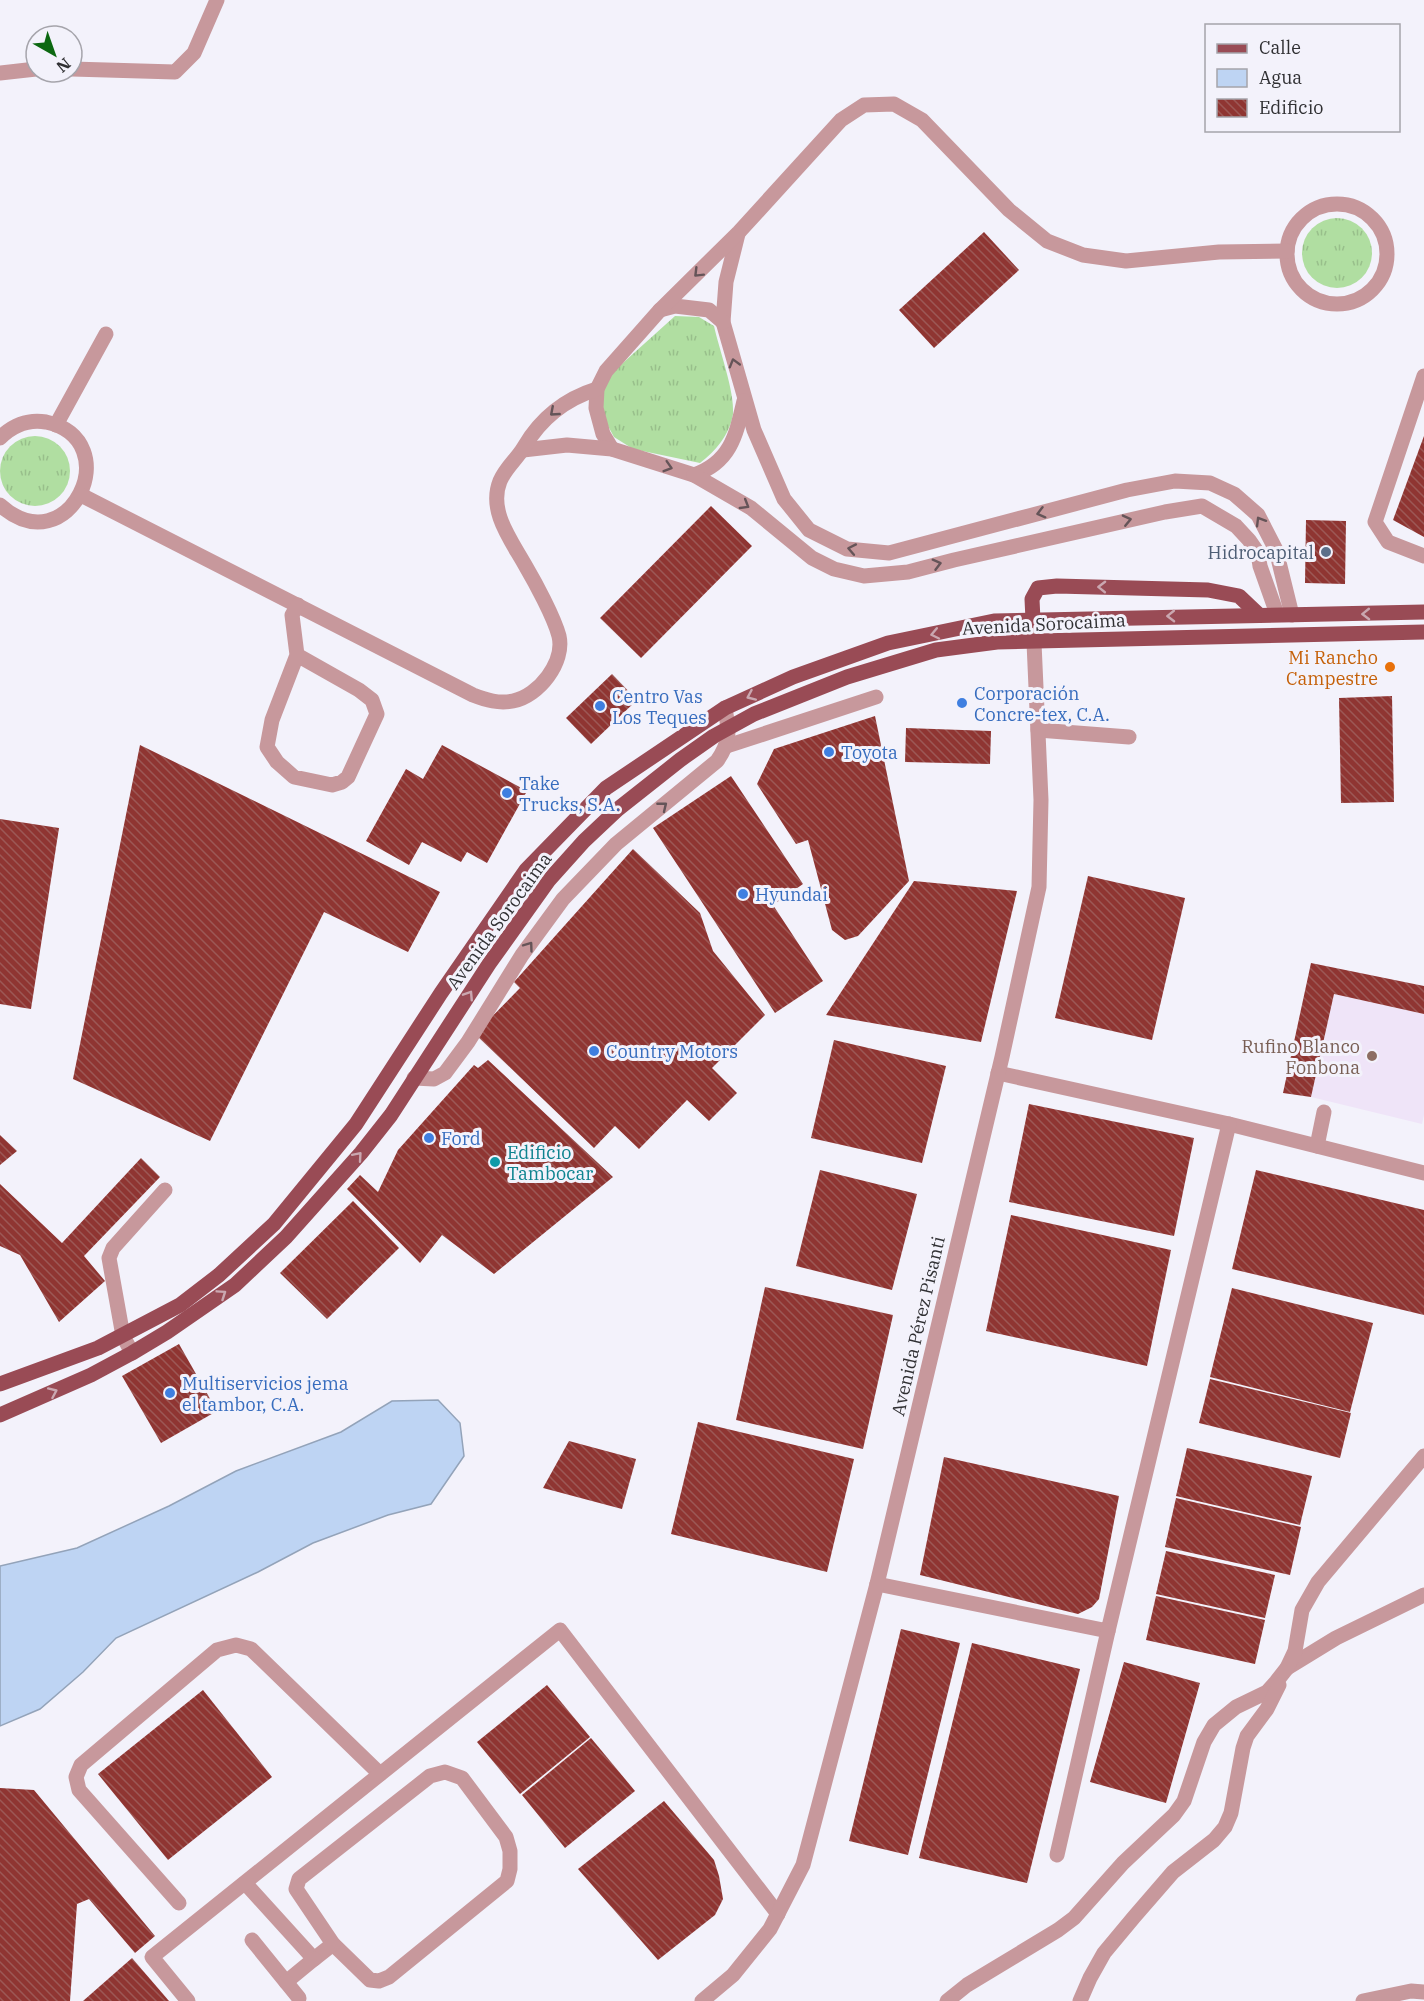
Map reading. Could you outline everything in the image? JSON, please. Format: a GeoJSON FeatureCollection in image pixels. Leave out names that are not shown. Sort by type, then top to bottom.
{"type":"FeatureCollection","features":[{"type":"Feature","properties":{"kind":"main road"},"geometry":{"type":"LineString","coordinates":[[1033,620],[1032,599],[1038,588],[1057,586],[1208,590],[1239,596],[1258,614]]}},
{"type":"Feature","properties":{"kind":"main road","name":"Avenida Sorocaima"},"geometry":{"type":"LineString","coordinates":[[0,1384],[98,1348],[180,1305],[219,1275],[274,1224],[356,1124],[441,993],[526,870],[606,788],[724,708],[794,677],[888,643],[994,621],[1424,612]]}},
{"type":"Feature","properties":{"kind":"main road","name":"Avenida Sorocaima"},"geometry":{"type":"LineString","coordinates":[[0,1415],[91,1375],[132,1353],[235,1285],[286,1237],[361,1154],[391,1115],[519,920],[549,879],[618,809],[680,760],[754,714],[880,666],[936,650],[997,642],[1424,632]]}},
{"type":"Feature","properties":{"kind":"main road"},"geometry":{"type":"LineString","coordinates":[[274,1224],[286,1237]]}},
{"type":"Feature","properties":{"kind":"street"},"geometry":{"type":"LineString","coordinates":[[84,69],[175,72],[194,53],[218,0]]}},
{"type":"Feature","properties":{"kind":"street"},"geometry":{"type":"LineString","coordinates":[[0,73],[24,70]]}},
{"type":"Feature","properties":{"kind":"street"},"geometry":{"type":"LineString","coordinates":[[612,449],[603,434],[596,408],[597,389],[606,371],[660,310],[739,231],[841,120],[864,105],[894,104],[922,120],[1009,210],[1047,241],[1083,255],[1126,261],[1219,252],[1287,250]]}},
{"type":"Feature","properties":{"kind":"street"},"geometry":{"type":"LineString","coordinates":[[1329,205],[1345,205],[1361,210],[1374,220],[1383,234],[1387,250],[1386,266],[1379,281],[1368,293],[1353,301],[1337,304],[1321,302],[1307,294],[1296,282],[1289,267],[1287,250],[1300,220],[1313,210],[1329,205]]}},
{"type":"Feature","properties":{"kind":"street"},"geometry":{"type":"LineString","coordinates":[[739,231],[726,282],[723,322],[754,430],[784,499],[809,530],[848,549],[889,553],[1127,490],[1175,481],[1210,483],[1234,494],[1258,515],[1276,550],[1285,615]]}},
{"type":"Feature","properties":{"kind":"street"},"geometry":{"type":"LineString","coordinates":[[660,310],[675,306],[709,310],[723,322]]}},
{"type":"Feature","properties":{"kind":"street"},"geometry":{"type":"LineString","coordinates":[[56,425],[106,334]]}},
{"type":"Feature","properties":{"kind":"street"},"geometry":{"type":"LineString","coordinates":[[1424,376],[1375,522],[1388,542],[1424,556]]}},
{"type":"Feature","properties":{"kind":"street"},"geometry":{"type":"LineString","coordinates":[[81,495],[473,695],[491,701],[514,701],[535,691],[556,664],[560,648],[558,634],[526,565],[512,543],[497,503],[500,482],[509,465],[523,450],[531,434],[559,407],[576,396],[597,389]]}},
{"type":"Feature","properties":{"kind":"street"},"geometry":{"type":"LineString","coordinates":[[694,475],[715,465],[730,447],[738,428],[744,398]]}},
{"type":"Feature","properties":{"kind":"street"},"geometry":{"type":"LineString","coordinates":[[0,438],[8,430],[24,423],[40,421],[56,425],[70,434],[81,447],[86,462],[86,479],[81,495],[71,508],[57,517],[41,521],[25,520],[9,514],[0,506]]}},
{"type":"Feature","properties":{"kind":"street"},"geometry":{"type":"LineString","coordinates":[[523,450],[567,445],[612,449],[694,475],[752,508],[812,558],[834,569],[864,576],[908,572],[1143,517],[1202,506],[1236,526],[1258,553],[1260,566],[1285,615]]}},
{"type":"Feature","properties":{"kind":"street"},"geometry":{"type":"LineString","coordinates":[[297,655],[359,690],[372,700],[377,714],[348,777],[342,783],[332,785],[294,777],[276,762],[267,747],[272,720],[297,655],[292,615],[298,605]]}},
{"type":"Feature","properties":{"kind":"street","name":"Avenida Pérez Pisanti"},"geometry":{"type":"LineString","coordinates":[[702,2001],[733,1975],[770,1929],[803,1865],[876,1584],[998,1073],[1039,887],[1041,800],[1036,670],[1032,641],[1033,620]]}},
{"type":"Feature","properties":{"kind":"street"},"geometry":{"type":"LineString","coordinates":[[728,746],[876,697]]}},
{"type":"Feature","properties":{"kind":"street"},"geometry":{"type":"LineString","coordinates":[[414,1078],[434,1079],[445,1073],[468,1042],[522,955],[563,899],[616,844],[717,761],[728,746],[729,728],[724,708]]}},
{"type":"Feature","properties":{"kind":"street"},"geometry":{"type":"LineString","coordinates":[[1038,730],[1129,737]]}},
{"type":"Feature","properties":{"kind":"street"},"geometry":{"type":"LineString","coordinates":[[998,1073],[1229,1124],[1424,1173]]}},
{"type":"Feature","properties":{"kind":"street"},"geometry":{"type":"LineString","coordinates":[[1317,1146],[1324,1112]]}},
{"type":"Feature","properties":{"kind":"street"},"geometry":{"type":"LineString","coordinates":[[1057,1855],[1229,1124]]}},
{"type":"Feature","properties":{"kind":"street"},"geometry":{"type":"LineString","coordinates":[[132,1353],[123,1336],[109,1258],[113,1248],[165,1190]]}},
{"type":"Feature","properties":{"kind":"street"},"geometry":{"type":"LineString","coordinates":[[1080,2001],[1089,1978],[1104,1953],[1134,1917],[1173,1872],[1214,1840],[1225,1827],[1231,1813],[1245,1742],[1274,1697],[1295,1651],[1302,1610],[1318,1582],[1424,1456]]}},
{"type":"Feature","properties":{"kind":"street"},"geometry":{"type":"LineString","coordinates":[[876,1584],[1108,1631]]}},
{"type":"Feature","properties":{"kind":"street"},"geometry":{"type":"LineString","coordinates":[[947,2001],[967,1985],[1074,1918],[1124,1863],[1179,1808],[1191,1785],[1204,1742],[1214,1725],[1236,1707],[1267,1692],[1286,1670],[1344,1634],[1424,1594]]}},
{"type":"Feature","properties":{"kind":"street"},"geometry":{"type":"LineString","coordinates":[[188,2001],[152,1957],[560,1630],[778,1914]]}},
{"type":"Feature","properties":{"kind":"street"},"geometry":{"type":"LineString","coordinates":[[179,1903],[79,1790],[76,1777],[81,1765],[217,1650],[236,1646],[251,1649],[380,1774]]}},
{"type":"Feature","properties":{"kind":"street"},"geometry":{"type":"LineString","coordinates":[[445,1772],[462,1778],[506,1837],[510,1851],[507,1881],[389,1977],[380,1981],[369,1980],[333,1944],[296,1889],[298,1880],[430,1776],[445,1772]]}},
{"type":"Feature","properties":{"kind":"street"},"geometry":{"type":"LineString","coordinates":[[245,1883],[314,1959]]}},
{"type":"Feature","properties":{"kind":"street"},"geometry":{"type":"LineString","coordinates":[[252,1940],[299,1998]]}},
{"type":"Feature","properties":{"kind":"street"},"geometry":{"type":"LineString","coordinates":[[286,1982],[333,1944]]}},
{"type":"Feature","properties":{"kind":"street"},"geometry":{"type":"LineString","coordinates":[[1363,2001],[1411,1991],[1424,1992]]}},
{"type":"Feature","properties":{"kind":"shaded area","name":"Rufino Blanco Fonbona"},"geometry":{"type":"Polygon","coordinates":[[[1334,994],[1424,1014],[1424,1115],[1422,1124],[1311,1097],[1334,994]]]}},
{"type":"Feature","properties":{"kind":"green space"},"geometry":{"type":"Polygon","coordinates":[[[1337,218],[1350,221],[1362,228],[1369,240],[1372,253],[1369,266],[1362,278],[1350,285],[1337,288],[1324,285],[1312,278],[1305,266],[1302,253],[1305,240],[1312,228],[1324,221],[1337,218]]]}},
{"type":"Feature","properties":{"kind":"green space"},"geometry":{"type":"Polygon","coordinates":[[[675,316],[699,317],[714,326],[732,394],[733,414],[729,429],[711,454],[700,463],[633,449],[614,437],[602,415],[600,393],[614,371],[675,316]]]}},
{"type":"Feature","properties":{"kind":"green space"},"geometry":{"type":"Polygon","coordinates":[[[42,436],[55,442],[64,451],[68,457],[70,471],[68,485],[60,496],[49,504],[28,506],[10,496],[2,485],[0,464],[10,446],[21,438],[42,436]]]}},
{"type":"Feature","properties":{"kind":"water"},"geometry":{"type":"Polygon","coordinates":[[[438,1400],[460,1423],[464,1456],[431,1504],[388,1515],[313,1543],[258,1572],[116,1638],[83,1672],[40,1709],[0,1726],[0,1566],[77,1548],[169,1506],[236,1471],[341,1432],[392,1401],[438,1400]]]}},
{"type":"Feature","properties":{"kind":"building"},"geometry":{"type":"Polygon","coordinates":[[[984,232],[1019,270],[934,348],[899,310],[984,232]]]}},
{"type":"Feature","properties":{"kind":"building"},"geometry":{"type":"Polygon","coordinates":[[[1424,436],[1424,537],[1393,520],[1424,436]]]}},
{"type":"Feature","properties":{"kind":"building"},"geometry":{"type":"Polygon","coordinates":[[[711,506],[752,546],[641,658],[600,618],[711,506]]]}},
{"type":"Feature","properties":{"kind":"building","name":"Hidrocapital"},"geometry":{"type":"Polygon","coordinates":[[[1306,520],[1346,521],[1345,584],[1305,583],[1306,520]]]}},
{"type":"Feature","properties":{"kind":"building"},"geometry":{"type":"Polygon","coordinates":[[[612,674],[637,700],[591,744],[566,718],[612,674]]]}},
{"type":"Feature","properties":{"kind":"building"},"geometry":{"type":"Polygon","coordinates":[[[1392,696],[1394,802],[1341,803],[1339,698],[1392,696]]]}},
{"type":"Feature","properties":{"kind":"building"},"geometry":{"type":"Polygon","coordinates":[[[875,716],[909,881],[858,936],[845,940],[832,930],[808,840],[796,844],[757,784],[774,749],[875,716]]]}},
{"type":"Feature","properties":{"kind":"building"},"geometry":{"type":"Polygon","coordinates":[[[906,728],[991,731],[990,764],[905,762],[906,728]]]}},
{"type":"Feature","properties":{"kind":"building"},"geometry":{"type":"Polygon","coordinates":[[[140,745],[440,892],[408,952],[324,912],[210,1141],[73,1079],[140,745]]]}},
{"type":"Feature","properties":{"kind":"building"},"geometry":{"type":"Polygon","coordinates":[[[442,745],[527,791],[487,863],[467,852],[461,862],[422,842],[409,865],[366,841],[406,769],[423,779],[442,745]]]}},
{"type":"Feature","properties":{"kind":"building","name":"Hyundai"},"geometry":{"type":"Polygon","coordinates":[[[731,776],[803,884],[773,905],[823,981],[775,1013],[653,828],[731,776]]]}},
{"type":"Feature","properties":{"kind":"building"},"geometry":{"type":"Polygon","coordinates":[[[0,819],[59,828],[31,1009],[0,1004],[0,819]]]}},
{"type":"Feature","properties":{"kind":"building"},"geometry":{"type":"Polygon","coordinates":[[[633,849],[700,913],[713,951],[765,1015],[712,1068],[737,1093],[709,1121],[687,1100],[639,1149],[615,1126],[594,1148],[475,1034],[520,988],[514,982],[633,849]]]}},
{"type":"Feature","properties":{"kind":"building"},"geometry":{"type":"Polygon","coordinates":[[[1088,876],[1185,898],[1152,1040],[1055,1018],[1088,876]]]}},
{"type":"Feature","properties":{"kind":"building"},"geometry":{"type":"Polygon","coordinates":[[[914,881],[1017,891],[981,1042],[826,1015],[914,881]]]}},
{"type":"Feature","properties":{"kind":"building"},"geometry":{"type":"Polygon","coordinates":[[[1311,963],[1424,986],[1424,1014],[1334,994],[1311,1097],[1283,1093],[1311,963]]]}},
{"type":"Feature","properties":{"kind":"building"},"geometry":{"type":"Polygon","coordinates":[[[834,1040],[946,1066],[922,1163],[811,1138],[834,1040]]]}},
{"type":"Feature","properties":{"kind":"building","name":"Edificio Tambocar"},"geometry":{"type":"Polygon","coordinates":[[[488,1060],[613,1177],[494,1274],[442,1235],[420,1263],[347,1189],[360,1175],[378,1192],[398,1150],[474,1065],[478,1068],[488,1060]]]}},
{"type":"Feature","properties":{"kind":"building"},"geometry":{"type":"Polygon","coordinates":[[[1029,1104],[1194,1138],[1174,1236],[1009,1202],[1029,1104]]]}},
{"type":"Feature","properties":{"kind":"building"},"geometry":{"type":"Polygon","coordinates":[[[0,1135],[17,1151],[0,1165],[0,1135]]]}},
{"type":"Feature","properties":{"kind":"building"},"geometry":{"type":"Polygon","coordinates":[[[141,1158],[160,1177],[84,1256],[105,1281],[59,1322],[20,1255],[0,1246],[0,1184],[62,1243],[141,1158]]]}},
{"type":"Feature","properties":{"kind":"building"},"geometry":{"type":"Polygon","coordinates":[[[820,1170],[917,1194],[892,1290],[796,1266],[820,1170]]]}},
{"type":"Feature","properties":{"kind":"building"},"geometry":{"type":"Polygon","coordinates":[[[1256,1170],[1424,1210],[1424,1315],[1232,1269],[1256,1170]]]}},
{"type":"Feature","properties":{"kind":"building"},"geometry":{"type":"Polygon","coordinates":[[[353,1201],[399,1248],[327,1319],[280,1273],[353,1201]]]}},
{"type":"Feature","properties":{"kind":"building"},"geometry":{"type":"Polygon","coordinates":[[[1011,1215],[1171,1250],[1147,1366],[986,1331],[1011,1215]]]}},
{"type":"Feature","properties":{"kind":"building"},"geometry":{"type":"Polygon","coordinates":[[[765,1287],[893,1315],[863,1449],[736,1420],[765,1287]]]}},
{"type":"Feature","properties":{"kind":"building"},"geometry":{"type":"Polygon","coordinates":[[[1232,1288],[1373,1323],[1350,1412],[1210,1377],[1232,1288]]]}},
{"type":"Feature","properties":{"kind":"building","name":"Multiservicios jema el tambor, C.A."},"geometry":{"type":"Polygon","coordinates":[[[179,1344],[217,1411],[161,1443],[122,1376],[179,1344]]]}},
{"type":"Feature","properties":{"kind":"building"},"geometry":{"type":"Polygon","coordinates":[[[1210,1379],[1351,1413],[1340,1458],[1199,1423],[1210,1379]]]}},
{"type":"Feature","properties":{"kind":"building"},"geometry":{"type":"Polygon","coordinates":[[[698,1422],[854,1459],[827,1572],[671,1534],[698,1422]]]}},
{"type":"Feature","properties":{"kind":"building"},"geometry":{"type":"Polygon","coordinates":[[[569,1441],[636,1459],[622,1509],[543,1488],[569,1441]]]}},
{"type":"Feature","properties":{"kind":"building"},"geometry":{"type":"Polygon","coordinates":[[[1187,1448],[1312,1476],[1300,1525],[1176,1496],[1187,1448]]]}},
{"type":"Feature","properties":{"kind":"building"},"geometry":{"type":"Polygon","coordinates":[[[944,1457],[1119,1496],[1099,1599],[1092,1607],[1078,1614],[920,1575],[944,1457]]]}},
{"type":"Feature","properties":{"kind":"building"},"geometry":{"type":"Polygon","coordinates":[[[1176,1498],[1301,1527],[1290,1575],[1165,1547],[1176,1498]]]}},
{"type":"Feature","properties":{"kind":"building"},"geometry":{"type":"Polygon","coordinates":[[[1166,1551],[1275,1575],[1265,1618],[1156,1594],[1166,1551]]]}},
{"type":"Feature","properties":{"kind":"building"},"geometry":{"type":"Polygon","coordinates":[[[1156,1596],[1265,1620],[1255,1664],[1146,1640],[1156,1596]]]}},
{"type":"Feature","properties":{"kind":"building"},"geometry":{"type":"Polygon","coordinates":[[[901,1629],[960,1643],[908,1855],[849,1841],[901,1629]]]}},
{"type":"Feature","properties":{"kind":"building"},"geometry":{"type":"Polygon","coordinates":[[[972,1643],[1080,1669],[1027,1883],[919,1858],[972,1643]]]}},
{"type":"Feature","properties":{"kind":"building"},"geometry":{"type":"Polygon","coordinates":[[[1124,1662],[1200,1683],[1166,1803],[1090,1782],[1124,1662]]]}},
{"type":"Feature","properties":{"kind":"building"},"geometry":{"type":"Polygon","coordinates":[[[547,1685],[590,1737],[520,1794],[477,1742],[547,1685]]]}},
{"type":"Feature","properties":{"kind":"building"},"geometry":{"type":"Polygon","coordinates":[[[203,1690],[272,1777],[168,1860],[98,1774],[203,1690]]]}},
{"type":"Feature","properties":{"kind":"building"},"geometry":{"type":"Polygon","coordinates":[[[591,1738],[635,1791],[565,1848],[522,1795],[591,1738]]]}},
{"type":"Feature","properties":{"kind":"building"},"geometry":{"type":"Polygon","coordinates":[[[0,1788],[34,1790],[155,1936],[135,1953],[89,1899],[77,1904],[70,2001],[0,2001],[0,1788]]]}},
{"type":"Feature","properties":{"kind":"building"},"geometry":{"type":"Polygon","coordinates":[[[664,1801],[714,1860],[723,1899],[715,1915],[658,1960],[578,1869],[664,1801]]]}},
{"type":"Feature","properties":{"kind":"building"},"geometry":{"type":"Polygon","coordinates":[[[132,1958],[169,2001],[83,2001],[132,1958]]]}},
{"type":"Feature","properties":{"kind":"place","name":"Hidrocapital"},"geometry":{"type":"Point","coordinates":[1326,552]}},
{"type":"Feature","properties":{"kind":"place","name":"Mi Rancho Campestre"},"geometry":{"type":"Point","coordinates":[1390,667]}},
{"type":"Feature","properties":{"kind":"place","name":"Corporación Concre-tex, C.A."},"geometry":{"type":"Point","coordinates":[962,703]}},
{"type":"Feature","properties":{"kind":"place","name":"Centro Vas Los Teques"},"geometry":{"type":"Point","coordinates":[600,706]}},
{"type":"Feature","properties":{"kind":"place","name":"Toyota"},"geometry":{"type":"Point","coordinates":[829,752]}},
{"type":"Feature","properties":{"kind":"place","name":"Take Trucks, S.A."},"geometry":{"type":"Point","coordinates":[507,793]}},
{"type":"Feature","properties":{"kind":"place","name":"Hyundai"},"geometry":{"type":"Point","coordinates":[743,894]}},
{"type":"Feature","properties":{"kind":"place","name":"Country Motors"},"geometry":{"type":"Point","coordinates":[594,1051]}},
{"type":"Feature","properties":{"kind":"place","name":"Rufino Blanco Fonbona"},"geometry":{"type":"Point","coordinates":[1372,1056]}},
{"type":"Feature","properties":{"kind":"place","name":"Ford"},"geometry":{"type":"Point","coordinates":[429,1138]}},
{"type":"Feature","properties":{"kind":"place","name":"Edificio Tambocar"},"geometry":{"type":"Point","coordinates":[495,1162]}},
{"type":"Feature","properties":{"kind":"place","name":"Multiservicios jema el tambor, C.A."},"geometry":{"type":"Point","coordinates":[170,1393]}}]}
